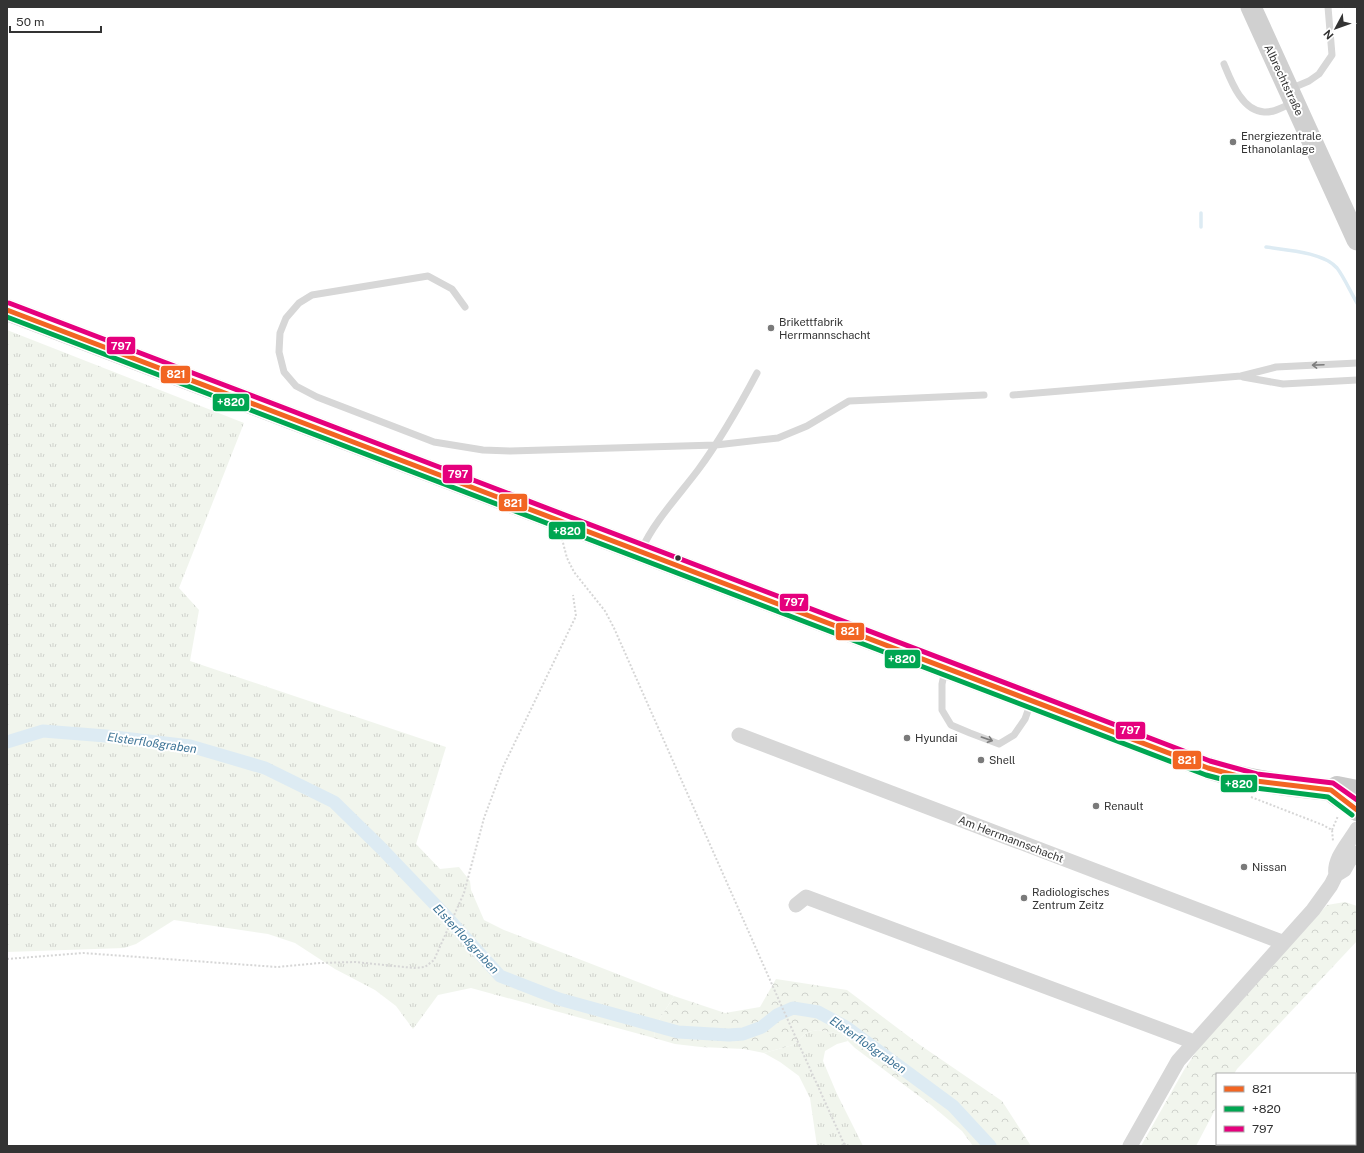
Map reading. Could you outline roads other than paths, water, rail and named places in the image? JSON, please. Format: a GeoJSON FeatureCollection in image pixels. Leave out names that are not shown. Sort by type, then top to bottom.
{"type":"FeatureCollection","features":[{"type":"Feature","properties":{"kind":"main road","name":"Albrechtstraße"},"geometry":{"type":"LineString","coordinates":[[1250,7],[1357,240]]}},
{"type":"Feature","properties":{"kind":"main road"},"geometry":{"type":"LineString","coordinates":[[7,310],[1223,773],[1269,783],[1331,790],[1337,787],[1357,791]]}},
{"type":"Feature","properties":{"kind":"main road"},"geometry":{"type":"LineString","coordinates":[[1331,790],[1336,796],[1354,806],[1348,811]]}},
{"type":"Feature","properties":{"kind":"street","name":"Am Herrmannschacht"},"geometry":{"type":"LineString","coordinates":[[739,735],[1282,942]]}},
{"type":"Feature","properties":{"kind":"street"},"geometry":{"type":"LineString","coordinates":[[1336,875],[1335,868],[1340,856],[1357,829]]}},
{"type":"Feature","properties":{"kind":"street"},"geometry":{"type":"LineString","coordinates":[[1130,1146],[1176,1064],[1282,942],[1313,910],[1328,890],[1336,875],[1344,870],[1357,853]]}},
{"type":"Feature","properties":{"kind":"street"},"geometry":{"type":"LineString","coordinates":[[796,905],[806,897],[1194,1042]]}},
{"type":"Feature","properties":{"kind":"lane"},"geometry":{"type":"LineString","coordinates":[[1224,64],[1234,88],[1245,102],[1257,111],[1265,113],[1272,112],[1319,74],[1332,55],[1328,7]]}},
{"type":"Feature","properties":{"kind":"lane"},"geometry":{"type":"LineString","coordinates":[[465,307],[452,289],[428,276],[312,295],[299,303],[286,318],[280,333],[279,352],[284,372],[296,386],[316,397],[434,442],[483,450],[510,451],[716,445],[778,438],[807,426],[849,401],[984,395]]}},
{"type":"Feature","properties":{"kind":"lane"},"geometry":{"type":"LineString","coordinates":[[1013,395],[1241,376],[1276,367],[1357,363]]}},
{"type":"Feature","properties":{"kind":"lane"},"geometry":{"type":"LineString","coordinates":[[641,551],[650,532],[716,445],[757,373]]}},
{"type":"Feature","properties":{"kind":"lane"},"geometry":{"type":"LineString","coordinates":[[1241,376],[1283,384],[1355,381]]}},
{"type":"Feature","properties":{"kind":"lane"},"geometry":{"type":"LineString","coordinates":[[946,668],[942,684],[942,710],[951,725],[970,733],[999,744],[1014,736],[1026,717],[1031,701]]}},
{"type":"Feature","properties":{"kind":"waterway"},"geometry":{"type":"LineString","coordinates":[[1201,213],[1201,227]]}},
{"type":"Feature","properties":{"kind":"waterway"},"geometry":{"type":"LineString","coordinates":[[1266,247],[1294,251],[1323,258],[1337,268],[1357,303]]}},
{"type":"Feature","properties":{"kind":"waterway","name":"Elsterfloßgraben"},"geometry":{"type":"LineString","coordinates":[[7,742],[43,731],[106,736],[190,746],[265,768],[334,802],[381,848],[446,916],[500,976],[559,999],[678,1032],[729,1035],[743,1034],[762,1027],[777,1015],[793,1008],[818,1012],[846,1027],[953,1106],[990,1146]]}},
{"type":"Feature","properties":{"kind":"place","name":"Energiezentrale Ethanolanlage"},"geometry":{"type":"Point","coordinates":[1233,142]}},
{"type":"Feature","properties":{"kind":"place","name":"Brikettfabrik Herrmannschacht"},"geometry":{"type":"Point","coordinates":[771,328]}},
{"type":"Feature","properties":{"kind":"place","name":"Hyundai"},"geometry":{"type":"Point","coordinates":[907,738]}},
{"type":"Feature","properties":{"kind":"place","name":"Shell"},"geometry":{"type":"Point","coordinates":[981,760]}},
{"type":"Feature","properties":{"kind":"place","name":"Renault"},"geometry":{"type":"Point","coordinates":[1096,806]}},
{"type":"Feature","properties":{"kind":"place","name":"Nissan"},"geometry":{"type":"Point","coordinates":[1244,867]}},
{"type":"Feature","properties":{"kind":"place","name":"Radiologisches Zentrum Zeitz"},"geometry":{"type":"Point","coordinates":[1024,898]}}]}
